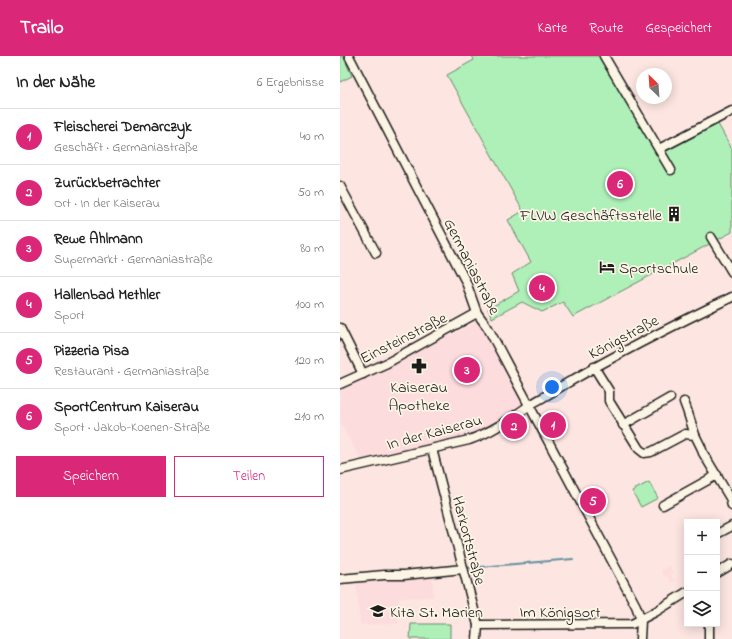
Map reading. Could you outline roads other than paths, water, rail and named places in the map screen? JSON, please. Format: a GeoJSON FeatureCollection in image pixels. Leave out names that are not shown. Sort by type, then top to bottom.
{"type":"FeatureCollection","features":[{"type":"Feature","properties":{"kind":"street","name":"Germaniastraße"},"geometry":{"type":"LineString","coordinates":[[349,56],[460,270],[473,299],[477,313],[488,328],[636,606],[641,620],[640,639]]}},
{"type":"Feature","properties":{"kind":"street"},"geometry":{"type":"LineString","coordinates":[[604,56],[671,170]]}},
{"type":"Feature","properties":{"kind":"street"},"geometry":{"type":"LineString","coordinates":[[660,149],[732,111]]}},
{"type":"Feature","properties":{"kind":"street"},"geometry":{"type":"LineString","coordinates":[[340,186],[376,253]]}},
{"type":"Feature","properties":{"kind":"street"},"geometry":{"type":"LineString","coordinates":[[711,237],[732,272]]}},
{"type":"Feature","properties":{"kind":"street","name":"Königstraße"},"geometry":{"type":"LineString","coordinates":[[529,406],[594,367],[669,327],[732,297]]}},
{"type":"Feature","properties":{"kind":"street","name":"Einsteinstraße"},"geometry":{"type":"LineString","coordinates":[[340,384],[397,358],[477,313]]}},
{"type":"Feature","properties":{"kind":"street"},"geometry":{"type":"LineString","coordinates":[[340,328],[363,374]]}},
{"type":"Feature","properties":{"kind":"street"},"geometry":{"type":"LineString","coordinates":[[594,367],[609,390],[609,400],[639,449],[644,453],[651,452],[685,434],[695,435]]}},
{"type":"Feature","properties":{"kind":"street"},"geometry":{"type":"LineString","coordinates":[[623,424],[670,398]]}},
{"type":"Feature","properties":{"kind":"street"},"geometry":{"type":"LineString","coordinates":[[684,402],[688,410],[695,435],[703,453],[730,498],[732,506]]}},
{"type":"Feature","properties":{"kind":"street","name":"In der Kaiserau"},"geometry":{"type":"LineString","coordinates":[[340,470],[469,440],[487,433],[529,406]]}},
{"type":"Feature","properties":{"kind":"street","name":"Harkortstraße"},"geometry":{"type":"LineString","coordinates":[[432,449],[478,625],[477,639]]}},
{"type":"Feature","properties":{"kind":"street"},"geometry":{"type":"LineString","coordinates":[[663,505],[716,475]]}},
{"type":"Feature","properties":{"kind":"street"},"geometry":{"type":"LineString","coordinates":[[720,532],[732,526]]}},
{"type":"Feature","properties":{"kind":"street"},"geometry":{"type":"LineString","coordinates":[[720,571],[732,564]]}},
{"type":"Feature","properties":{"kind":"street"},"geometry":{"type":"LineString","coordinates":[[340,578],[404,575],[463,569]]}},
{"type":"Feature","properties":{"kind":"street","name":"Im Königsort"},"geometry":{"type":"LineString","coordinates":[[478,625],[632,624],[684,594]]}},
{"type":"Feature","properties":{"kind":"street"},"geometry":{"type":"LineString","coordinates":[[709,627],[709,639]]}},
{"type":"Feature","properties":{"kind":"waterway"},"geometry":{"type":"LineString","coordinates":[[467,568],[573,559]]}},
{"type":"Feature","properties":{"kind":"place","name":"SportCentrum Kaiserau"},"geometry":{"type":"Point","coordinates":[620,184]}},
{"type":"Feature","properties":{"kind":"place","name":"FLVW Geschäftsstelle"},"geometry":{"type":"Point","coordinates":[674,214]}},
{"type":"Feature","properties":{"kind":"place","name":"Sportschule"},"geometry":{"type":"Point","coordinates":[607,267]}},
{"type":"Feature","properties":{"kind":"place","name":"Hallenbad Methler"},"geometry":{"type":"Point","coordinates":[542,288]}},
{"type":"Feature","properties":{"kind":"place","name":"Kaiserau Apotheke"},"geometry":{"type":"Point","coordinates":[419,366]}},
{"type":"Feature","properties":{"kind":"place","name":"Rewe Ahlmann"},"geometry":{"type":"Point","coordinates":[467,370]}},
{"type":"Feature","properties":{"kind":"place","name":"Fleischerei Demarczyk"},"geometry":{"type":"Point","coordinates":[553,425]}},
{"type":"Feature","properties":{"kind":"place","name":"Zurückbetrachter"},"geometry":{"type":"Point","coordinates":[514,426]}},
{"type":"Feature","properties":{"kind":"place","name":"Pizzeria Pisa"},"geometry":{"type":"Point","coordinates":[593,501]}},
{"type":"Feature","properties":{"kind":"place","name":"Kita St. Marien"},"geometry":{"type":"Point","coordinates":[378,611]}}]}
